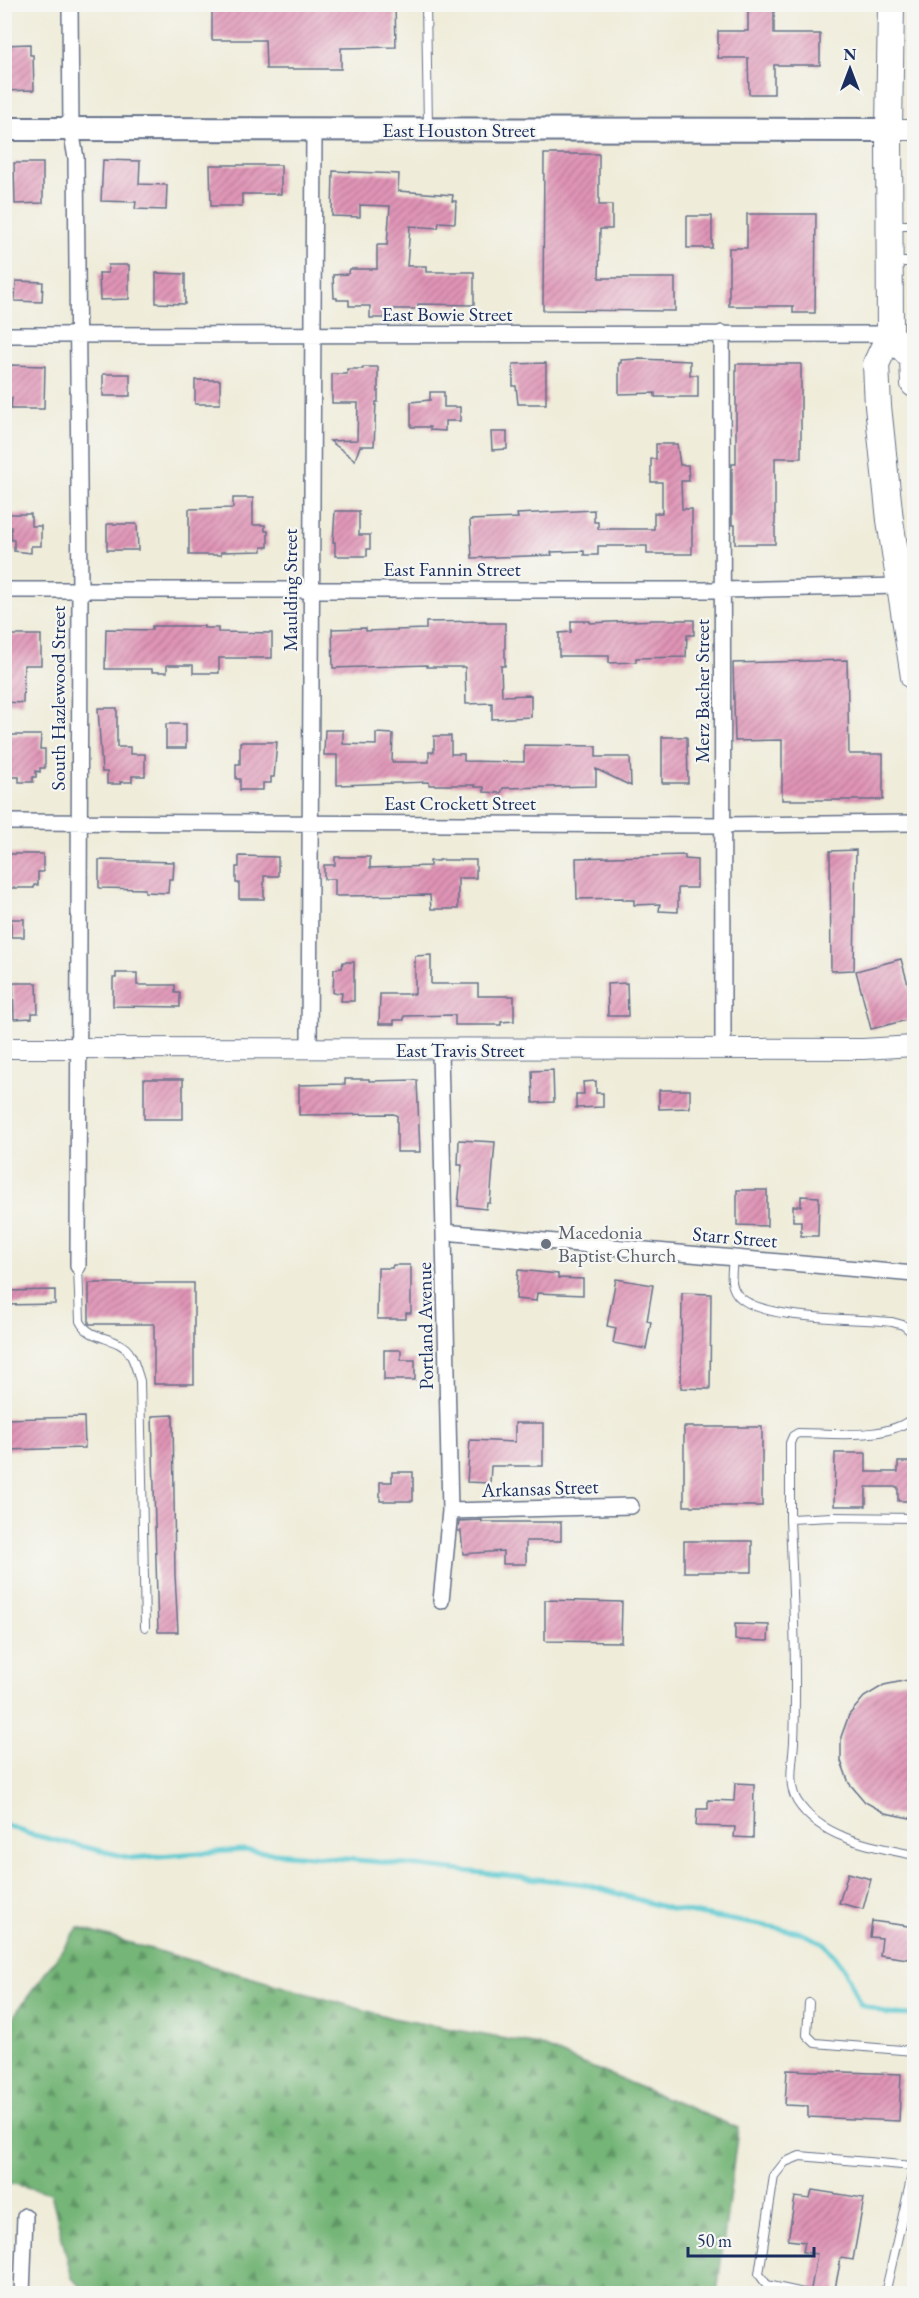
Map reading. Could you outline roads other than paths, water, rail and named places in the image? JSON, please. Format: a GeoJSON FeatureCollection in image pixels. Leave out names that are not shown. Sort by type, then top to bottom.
{"type":"FeatureCollection","features":[{"type":"Feature","properties":{"kind":"highway"},"geometry":{"type":"LineString","coordinates":[[891,4],[889,225],[902,262],[890,334],[876,363],[883,462],[915,677]]}},
{"type":"Feature","properties":{"kind":"highway"},"geometry":{"type":"LineString","coordinates":[[890,334],[913,359],[914,372]]}},
{"type":"Feature","properties":{"kind":"main road","name":"East Houston Street"},"geometry":{"type":"LineString","coordinates":[[4,129],[889,130]]}},
{"type":"Feature","properties":{"kind":"street","name":"South Hazlewood Street"},"geometry":{"type":"LineString","coordinates":[[70,4],[71,130],[76,158],[79,336],[78,1266]]}},
{"type":"Feature","properties":{"kind":"street","name":"East Houston Street"},"geometry":{"type":"LineString","coordinates":[[889,130],[915,130]]}},
{"type":"Feature","properties":{"kind":"street","name":"Maulding Street"},"geometry":{"type":"LineString","coordinates":[[309,1048],[314,131]]}},
{"type":"Feature","properties":{"kind":"street","name":"Merz Bacher Street"},"geometry":{"type":"LineString","coordinates":[[722,333],[723,1049]]}},
{"type":"Feature","properties":{"kind":"street","name":"East Bowie Street"},"geometry":{"type":"LineString","coordinates":[[4,335],[890,334]]}},
{"type":"Feature","properties":{"kind":"street","name":"East Fannin Street"},"geometry":{"type":"LineString","coordinates":[[4,590],[722,590],[900,586]]}},
{"type":"Feature","properties":{"kind":"street","name":"East Crockett Street"},"geometry":{"type":"LineString","coordinates":[[4,822],[723,825],[915,823]]}},
{"type":"Feature","properties":{"kind":"street","name":"East Travis Street"},"geometry":{"type":"LineString","coordinates":[[4,1048],[440,1050],[863,1049],[915,1046]]}},
{"type":"Feature","properties":{"kind":"street","name":"Portland Avenue"},"geometry":{"type":"LineString","coordinates":[[440,1050],[450,1511],[441,1600]]}},
{"type":"Feature","properties":{"kind":"street","name":"Starr Street"},"geometry":{"type":"LineString","coordinates":[[444,1232],[915,1275]]}},
{"type":"Feature","properties":{"kind":"street","name":"Arkansas Street"},"geometry":{"type":"LineString","coordinates":[[450,1511],[631,1506]]}},
{"type":"Feature","properties":{"kind":"street"},"geometry":{"type":"LineString","coordinates":[[22,2294],[25,2216]]}},
{"type":"Feature","properties":{"kind":"lane"},"geometry":{"type":"LineString","coordinates":[[426,4],[428,130]]}},
{"type":"Feature","properties":{"kind":"lane"},"geometry":{"type":"LineString","coordinates":[[889,225],[915,225]]}},
{"type":"Feature","properties":{"kind":"lane"},"geometry":{"type":"LineString","coordinates":[[732,1258],[733,1287],[737,1295],[745,1302],[799,1315],[892,1322],[903,1325],[915,1334]]}},
{"type":"Feature","properties":{"kind":"lane"},"geometry":{"type":"LineString","coordinates":[[78,1266],[80,1321],[84,1329],[93,1335],[120,1343],[130,1353],[140,1381],[145,1627]]}},
{"type":"Feature","properties":{"kind":"lane"},"geometry":{"type":"LineString","coordinates":[[915,1418],[903,1426],[881,1432],[798,1433],[792,1436],[790,1443],[790,1519],[796,1668],[792,1789],[805,1810],[836,1833],[876,1847],[915,1855]]}},
{"type":"Feature","properties":{"kind":"lane"},"geometry":{"type":"LineString","coordinates":[[790,1519],[832,1516],[915,1518]]}},
{"type":"Feature","properties":{"kind":"lane"},"geometry":{"type":"LineString","coordinates":[[809,2003],[807,2035],[815,2043],[915,2051]]}},
{"type":"Feature","properties":{"kind":"lane"},"geometry":{"type":"LineString","coordinates":[[807,2294],[767,2285],[759,2274],[774,2176],[785,2162],[800,2156],[914,2166],[885,2294]]}},
{"type":"Feature","properties":{"kind":"waterway"},"geometry":{"type":"LineString","coordinates":[[4,1824],[29,1834],[131,1858],[242,1850],[584,1884],[670,1909],[799,1932],[825,1944],[845,1970],[860,2004],[888,2014],[914,2015]]}},
{"type":"Feature","properties":{"kind":"place","name":"Macedonia Baptist Church"},"geometry":{"type":"Point","coordinates":[546,1244]}}]}
